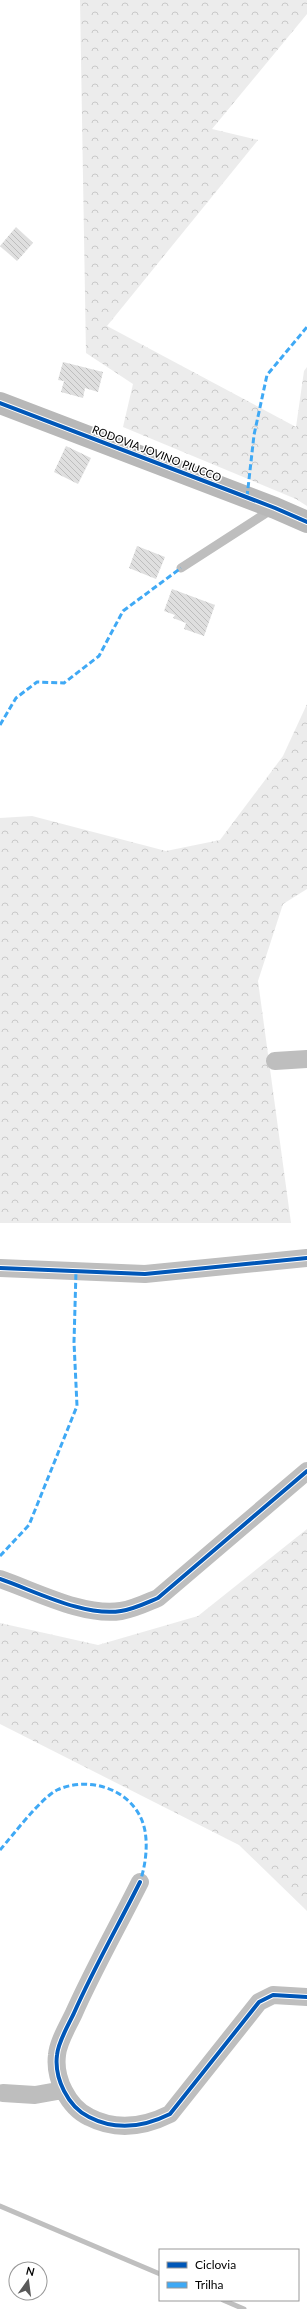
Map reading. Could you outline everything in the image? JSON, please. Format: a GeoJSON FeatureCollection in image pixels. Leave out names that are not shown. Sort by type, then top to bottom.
{"type":"FeatureCollection","features":[{"type":"Feature","properties":{"kind":"main road","name":"RODOVIA JOVINO PIUCCO"},"geometry":{"type":"LineString","coordinates":[[0,403],[275,508],[307,522]]}},
{"type":"Feature","properties":{"kind":"street"},"geometry":{"type":"LineString","coordinates":[[275,1061],[307,1059]]}},
{"type":"Feature","properties":{"kind":"street"},"geometry":{"type":"LineString","coordinates":[[0,1268],[145,1274],[307,1258]]}},
{"type":"Feature","properties":{"kind":"street"},"geometry":{"type":"LineString","coordinates":[[0,1579],[69,1604],[103,1612],[121,1611],[139,1606],[158,1598],[307,1471]]}},
{"type":"Feature","properties":{"kind":"street"},"geometry":{"type":"LineString","coordinates":[[140,1882],[87,1983],[56,2055],[58,2072],[63,2090],[85,2115],[101,2123],[126,2127],[153,2123],[170,2114],[259,2002],[273,1995],[307,1996]]}},
{"type":"Feature","properties":{"kind":"street"},"geometry":{"type":"LineString","coordinates":[[3,2093],[35,2095],[63,2090]]}},
{"type":"Feature","properties":{"kind":"lane"},"geometry":{"type":"LineString","coordinates":[[181,568],[265,516],[275,508]]}},
{"type":"Feature","properties":{"kind":"green space"},"geometry":{"type":"Polygon","coordinates":[[[80,0],[307,0],[307,14],[212,129],[258,140],[107,326],[296,427],[304,371],[307,367],[307,506],[296,499],[123,427],[133,384],[86,353],[80,0]]]}},
{"type":"Feature","properties":{"kind":"green space"},"geometry":{"type":"Polygon","coordinates":[[[307,704],[307,889],[283,904],[258,981],[291,1223],[0,1223],[0,818],[32,816],[166,851],[220,840],[283,756],[307,704]]]}},
{"type":"Feature","properties":{"kind":"green space"},"geometry":{"type":"Polygon","coordinates":[[[307,1529],[307,1911],[239,1845],[0,1724],[0,1623],[98,1645],[198,1616],[307,1529]]]}},
{"type":"Feature","properties":{"kind":"building"},"geometry":{"type":"Polygon","coordinates":[[[16,227],[33,243],[17,261],[0,246],[16,227]]]}},
{"type":"Feature","properties":{"kind":"building"},"geometry":{"type":"Polygon","coordinates":[[[63,362],[103,372],[98,392],[85,388],[83,398],[61,392],[64,381],[58,380],[63,362]]]}},
{"type":"Feature","properties":{"kind":"building"},"geometry":{"type":"Polygon","coordinates":[[[66,446],[91,458],[78,484],[54,472],[66,446]]]}},
{"type":"Feature","properties":{"kind":"building"},"geometry":{"type":"Polygon","coordinates":[[[137,546],[165,557],[156,579],[129,568],[137,546]]]}},
{"type":"Feature","properties":{"kind":"building"},"geometry":{"type":"Polygon","coordinates":[[[172,589],[215,605],[204,636],[184,629],[186,623],[173,618],[175,615],[164,611],[172,589]]]}},
{"type":"Feature","properties":{"kind":"waterway"},"geometry":{"type":"LineString","coordinates":[[0,2206],[159,2274]]}},
{"type":"Feature","properties":{"kind":"waterway"},"geometry":{"type":"LineString","coordinates":[[225,2301],[244,2309]]}},
{"type":"Feature","properties":{"kind":"marked path"},"geometry":{"type":"LineString","coordinates":[[247,497],[254,435],[267,375],[307,327]]}},
{"type":"Feature","properties":{"kind":"marked path"},"geometry":{"type":"LineString","coordinates":[[0,725],[16,698],[37,682],[64,683],[99,656],[123,611],[181,568]]}},
{"type":"Feature","properties":{"kind":"marked path"},"geometry":{"type":"LineString","coordinates":[[0,1556],[29,1525],[77,1406],[74,1342],[76,1271]]}},
{"type":"Feature","properties":{"kind":"marked path"},"geometry":{"type":"LineString","coordinates":[[0,1850],[50,1794],[57,1790],[71,1786],[85,1784],[98,1786],[112,1790],[123,1797],[133,1806],[141,1817],[145,1831],[146,1851],[145,1864],[140,1882]]}},
{"type":"Feature","properties":{"kind":"cycle path"},"geometry":{"type":"LineString","coordinates":[[0,403],[275,508],[307,522]]}},
{"type":"Feature","properties":{"kind":"cycle path"},"geometry":{"type":"LineString","coordinates":[[0,1268],[145,1274],[307,1258]]}},
{"type":"Feature","properties":{"kind":"cycle path"},"geometry":{"type":"LineString","coordinates":[[0,1579],[76,1607],[107,1612],[121,1611],[135,1607],[158,1598],[307,1471]]}},
{"type":"Feature","properties":{"kind":"cycle path"},"geometry":{"type":"LineString","coordinates":[[140,1882],[59,2045],[57,2064],[60,2082],[69,2099],[81,2112],[99,2121],[120,2126],[130,2126],[150,2122],[170,2114],[259,2002],[273,1995],[307,1997]]}}]}
